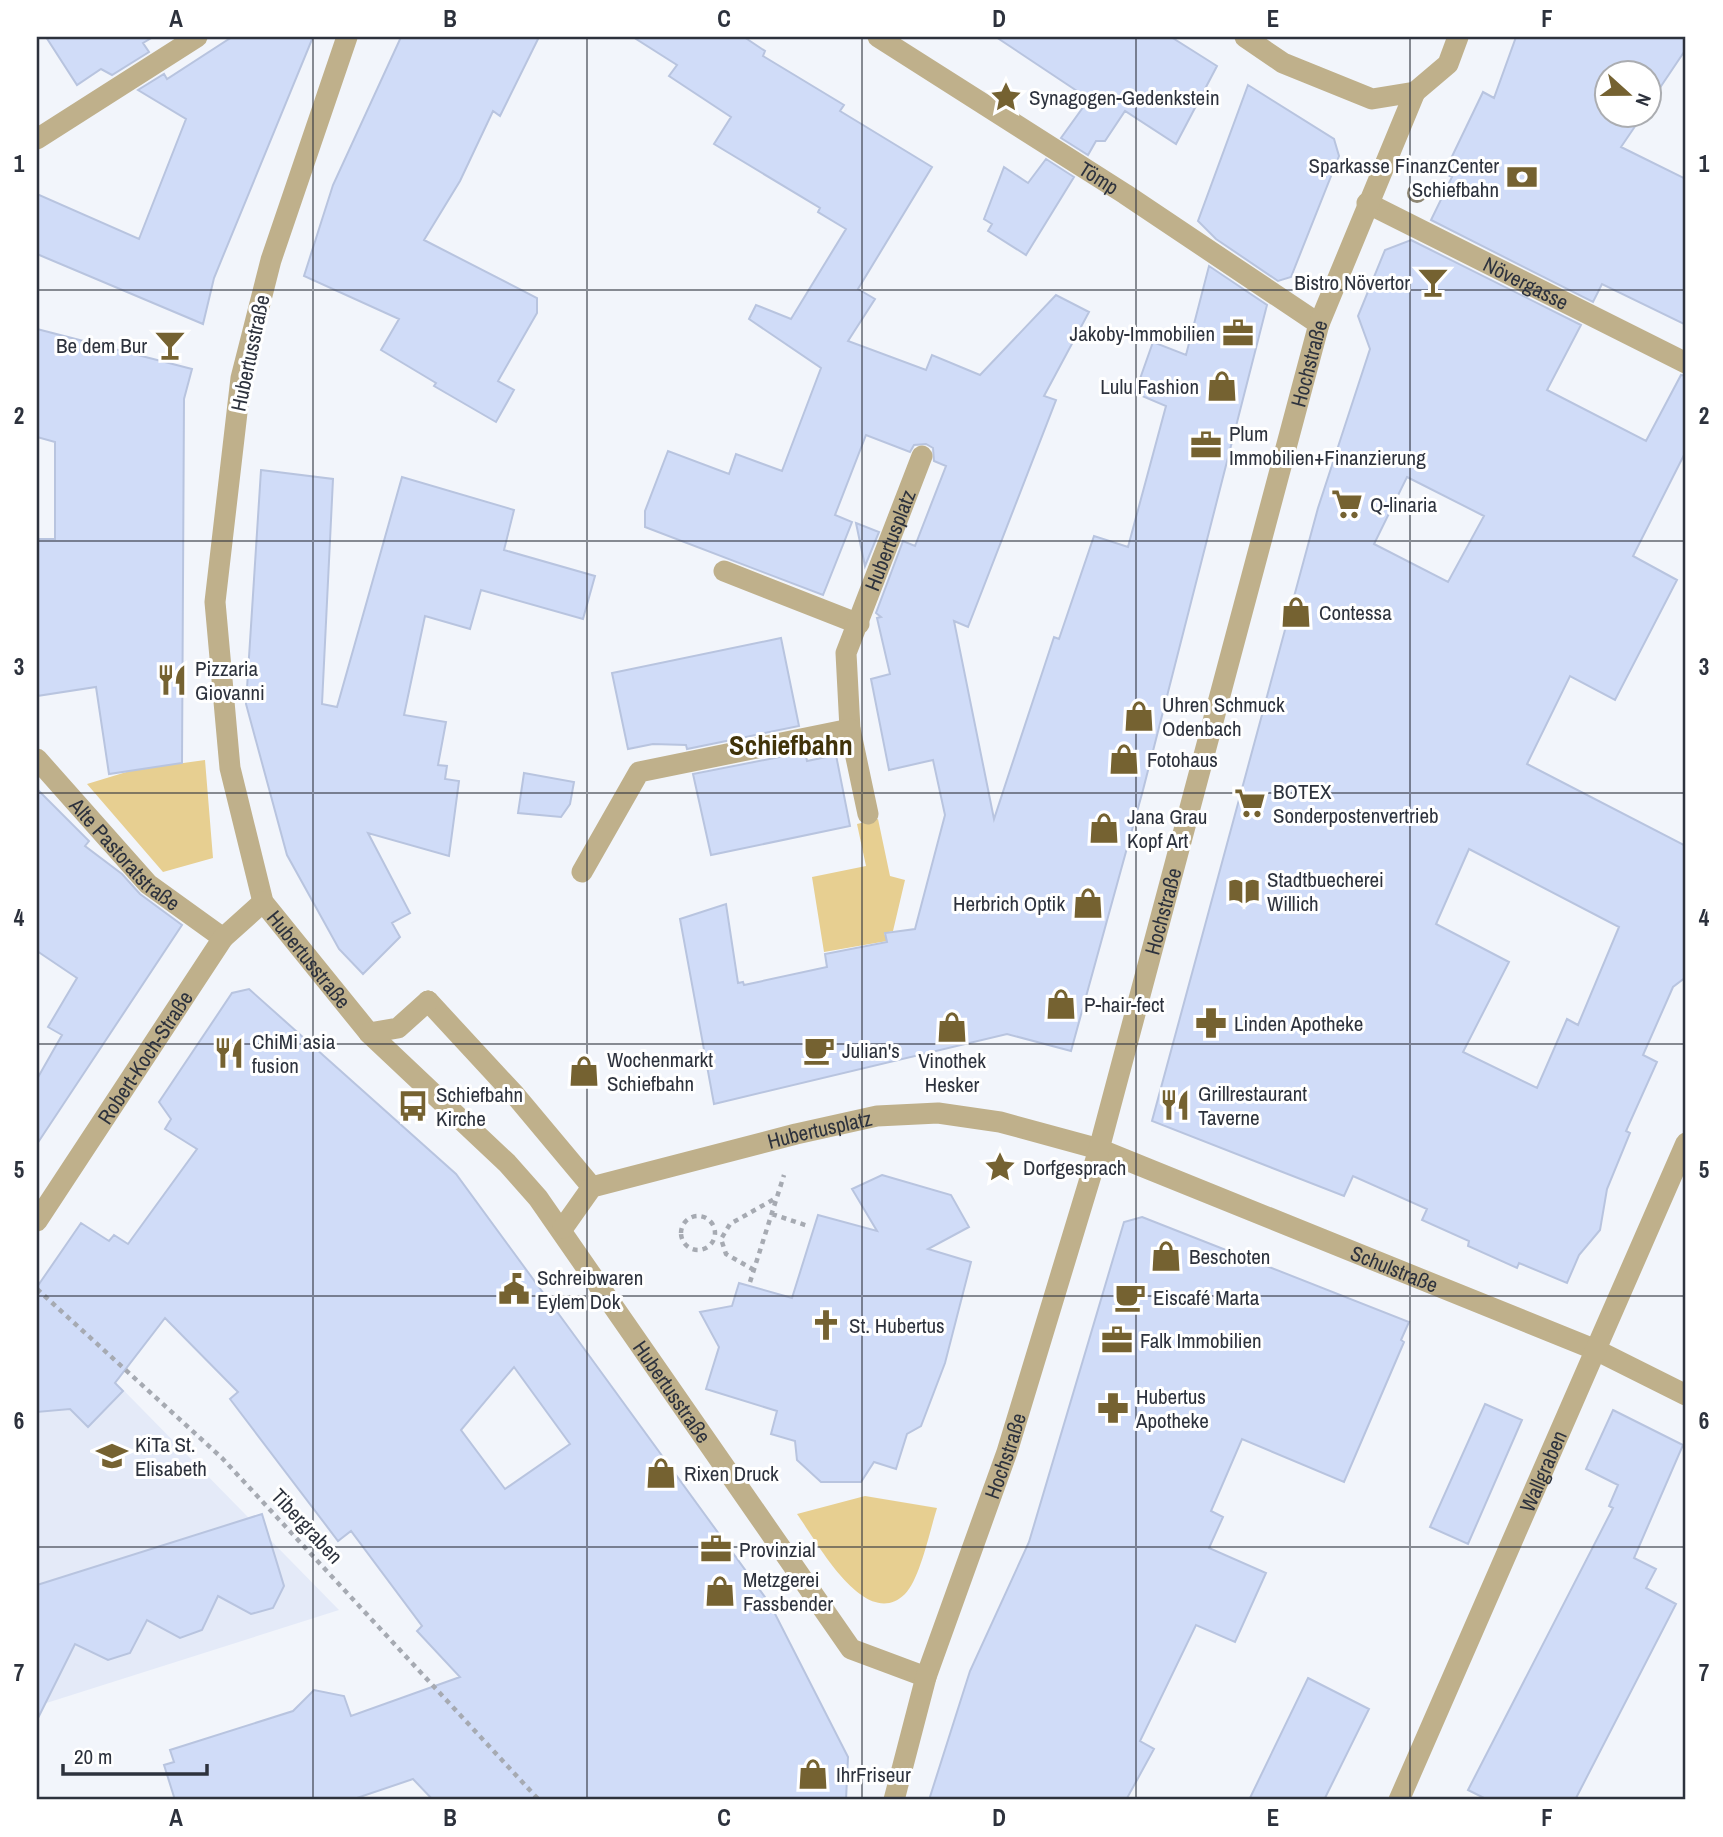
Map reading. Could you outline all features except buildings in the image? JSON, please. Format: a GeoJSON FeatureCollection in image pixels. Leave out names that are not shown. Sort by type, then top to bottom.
{"type":"FeatureCollection","features":[{"type":"Feature","properties":{"kind":"street"},"geometry":{"type":"LineString","coordinates":[[37,139],[197,37]]}},
{"type":"Feature","properties":{"kind":"street","name":"Hubertusstraße"},"geometry":{"type":"LineString","coordinates":[[347,37],[271,260],[240,378],[215,602],[230,768],[263,901],[369,1033],[507,1163],[562,1228],[851,1649],[926,1677]]}},
{"type":"Feature","properties":{"kind":"street","name":"Tömp"},"geometry":{"type":"LineString","coordinates":[[878,37],[1125,194],[1319,324]]}},
{"type":"Feature","properties":{"kind":"street"},"geometry":{"type":"LineString","coordinates":[[1245,37],[1283,63],[1372,99],[1415,92]]}},
{"type":"Feature","properties":{"kind":"street","name":"Hochstraße"},"geometry":{"type":"LineString","coordinates":[[894,1800],[926,1677],[1007,1452],[1098,1149],[1319,324],[1415,92],[1448,64],[1458,37]]}},
{"type":"Feature","properties":{"kind":"street","name":"Növergasse"},"geometry":{"type":"LineString","coordinates":[[1367,203],[1686,363]]}},
{"type":"Feature","properties":{"kind":"street","name":"Hubertusplatz"},"geometry":{"type":"LineString","coordinates":[[868,814],[850,729],[846,653],[922,456]]}},
{"type":"Feature","properties":{"kind":"street"},"geometry":{"type":"LineString","coordinates":[[724,571],[859,624]]}},
{"type":"Feature","properties":{"kind":"street"},"geometry":{"type":"LineString","coordinates":[[582,873],[639,772],[850,729]]}},
{"type":"Feature","properties":{"kind":"street","name":"Alte Pastoratstraße"},"geometry":{"type":"LineString","coordinates":[[37,759],[148,884],[223,938]]}},
{"type":"Feature","properties":{"kind":"street","name":"Robert-Koch-Straße"},"geometry":{"type":"LineString","coordinates":[[37,1221],[223,938],[263,901]]}},
{"type":"Feature","properties":{"kind":"street"},"geometry":{"type":"LineString","coordinates":[[369,1033],[398,1028],[428,1001],[515,1095],[592,1187],[562,1228]]}},
{"type":"Feature","properties":{"kind":"street","name":"Hubertusplatz"},"geometry":{"type":"LineString","coordinates":[[592,1187],[877,1116],[950,1115],[1000,1122],[1098,1149]]}},
{"type":"Feature","properties":{"kind":"street","name":"Wallgraben"},"geometry":{"type":"LineString","coordinates":[[1399,1800],[1686,1143]]}},
{"type":"Feature","properties":{"kind":"street","name":"Schulstraße"},"geometry":{"type":"LineString","coordinates":[[1098,1149],[1596,1350],[1686,1395]]}},
{"type":"Feature","properties":{"kind":"path"},"geometry":{"type":"LineString","coordinates":[[750,1282],[754,1270],[772,1214],[777,1198],[730,1224],[718,1238],[707,1248],[693,1250],[683,1242],[681,1229],[689,1218],[702,1216],[713,1224],[718,1238],[726,1254],[754,1270]]}},
{"type":"Feature","properties":{"kind":"path"},"geometry":{"type":"LineString","coordinates":[[772,1214],[808,1226]]}},
{"type":"Feature","properties":{"kind":"path","name":"Tibergraben"},"geometry":{"type":"LineString","coordinates":[[37,1289],[222,1458],[540,1800]]}},
{"type":"Feature","properties":{"kind":"shaded area"},"geometry":{"type":"Polygon","coordinates":[[[205,760],[213,858],[163,872],[87,784],[133,770],[205,760]]]}},
{"type":"Feature","properties":{"kind":"shaded area"},"geometry":{"type":"Polygon","coordinates":[[[878,819],[890,876],[905,880],[893,931],[884,933],[887,941],[824,952],[812,877],[866,866],[857,824],[878,819]]]}},
{"type":"Feature","properties":{"kind":"shaded area","name":"KiTa St. Elisabeth"},"geometry":{"type":"Polygon","coordinates":[[[37,1302],[339,1610],[37,1706],[37,1302]]]}},
{"type":"Feature","properties":{"kind":"shaded area"},"geometry":{"type":"Polygon","coordinates":[[[865,1496],[937,1508],[915,1577],[905,1594],[890,1603],[874,1602],[858,1593],[829,1561],[797,1514],[865,1496]]]}},
{"type":"Feature","properties":{"kind":"place","name":"Synagogen-Gedenkstein"},"geometry":{"type":"Point","coordinates":[1006,97]}},
{"type":"Feature","properties":{"kind":"place","name":"Sparkasse FinanzCenter Schiefbahn"},"geometry":{"type":"Point","coordinates":[1522,177]}},
{"type":"Feature","properties":{"kind":"place","name":"Bistro Növertor"},"geometry":{"type":"Point","coordinates":[1433,282]}},
{"type":"Feature","properties":{"kind":"place","name":"Jakoby-Immobilien"},"geometry":{"type":"Point","coordinates":[1238,333]}},
{"type":"Feature","properties":{"kind":"place","name":"Be dem Bur"},"geometry":{"type":"Point","coordinates":[170,345]}},
{"type":"Feature","properties":{"kind":"place","name":"Lulu Fashion"},"geometry":{"type":"Point","coordinates":[1222,386]}},
{"type":"Feature","properties":{"kind":"place","name":"Plum Immobilien+Finanzierung"},"geometry":{"type":"Point","coordinates":[1206,445]}},
{"type":"Feature","properties":{"kind":"place","name":"Q-linaria"},"geometry":{"type":"Point","coordinates":[1347,504]}},
{"type":"Feature","properties":{"kind":"place","name":"Contessa"},"geometry":{"type":"Point","coordinates":[1296,612]}},
{"type":"Feature","properties":{"kind":"place","name":"Pizzaria Giovanni"},"geometry":{"type":"Point","coordinates":[172,680]}},
{"type":"Feature","properties":{"kind":"place","name":"Uhren Schmuck Odenbach"},"geometry":{"type":"Point","coordinates":[1139,716]}},
{"type":"Feature","properties":{"kind":"place","name":"Fotohaus"},"geometry":{"type":"Point","coordinates":[1124,759]}},
{"type":"Feature","properties":{"kind":"place","name":"BOTEX Sonderpostenvertrieb"},"geometry":{"type":"Point","coordinates":[1250,803]}},
{"type":"Feature","properties":{"kind":"place","name":"Jana Grau Kopf Art"},"geometry":{"type":"Point","coordinates":[1104,828]}},
{"type":"Feature","properties":{"kind":"place","name":"Stadtbuecherei Willich"},"geometry":{"type":"Point","coordinates":[1244,891]}},
{"type":"Feature","properties":{"kind":"place","name":"Herbrich Optik"},"geometry":{"type":"Point","coordinates":[1088,903]}},
{"type":"Feature","properties":{"kind":"place","name":"P-hair-fect"},"geometry":{"type":"Point","coordinates":[1061,1004]}},
{"type":"Feature","properties":{"kind":"place","name":"Linden Apotheke"},"geometry":{"type":"Point","coordinates":[1211,1023]}},
{"type":"Feature","properties":{"kind":"place","name":"Vinothek Hesker"},"geometry":{"type":"Point","coordinates":[952,1027]}},
{"type":"Feature","properties":{"kind":"place","name":"Julian's"},"geometry":{"type":"Point","coordinates":[819,1050]}},
{"type":"Feature","properties":{"kind":"place","name":"ChiMi asia fusion"},"geometry":{"type":"Point","coordinates":[229,1053]}},
{"type":"Feature","properties":{"kind":"place","name":"Wochenmarkt Schiefbahn"},"geometry":{"type":"Point","coordinates":[584,1071]}},
{"type":"Feature","properties":{"kind":"place","name":"Grillrestaurant Taverne"},"geometry":{"type":"Point","coordinates":[1175,1105]}},
{"type":"Feature","properties":{"kind":"place","name":"Schiefbahn Kirche"},"geometry":{"type":"Point","coordinates":[413,1106]}},
{"type":"Feature","properties":{"kind":"place","name":"Dorfgesprach"},"geometry":{"type":"Point","coordinates":[1000,1167]}},
{"type":"Feature","properties":{"kind":"place","name":"Beschoten"},"geometry":{"type":"Point","coordinates":[1166,1256]}},
{"type":"Feature","properties":{"kind":"place","name":"Schreibwaren Eylem Dok"},"geometry":{"type":"Point","coordinates":[514,1289]}},
{"type":"Feature","properties":{"kind":"place","name":"Eiscafé Marta"},"geometry":{"type":"Point","coordinates":[1130,1297]}},
{"type":"Feature","properties":{"kind":"place","name":"St. Hubertus"},"geometry":{"type":"Point","coordinates":[826,1325]}},
{"type":"Feature","properties":{"kind":"place","name":"Falk Immobilien"},"geometry":{"type":"Point","coordinates":[1117,1340]}},
{"type":"Feature","properties":{"kind":"place","name":"Hubertus Apotheke"},"geometry":{"type":"Point","coordinates":[1113,1408]}},
{"type":"Feature","properties":{"kind":"place","name":"KiTa St. Elisabeth"},"geometry":{"type":"Point","coordinates":[112,1456]}},
{"type":"Feature","properties":{"kind":"place","name":"Rixen Druck"},"geometry":{"type":"Point","coordinates":[661,1473]}},
{"type":"Feature","properties":{"kind":"place","name":"Provinzial"},"geometry":{"type":"Point","coordinates":[716,1549]}},
{"type":"Feature","properties":{"kind":"place","name":"Metzgerei Fassbender"},"geometry":{"type":"Point","coordinates":[720,1591]}},
{"type":"Feature","properties":{"kind":"place","name":"IhrFriseur"},"geometry":{"type":"Point","coordinates":[813,1774]}},
{"type":"Feature","properties":{"kind":"district","name":"Schiefbahn"},"geometry":{"type":"Point","coordinates":[791,745]}}]}
